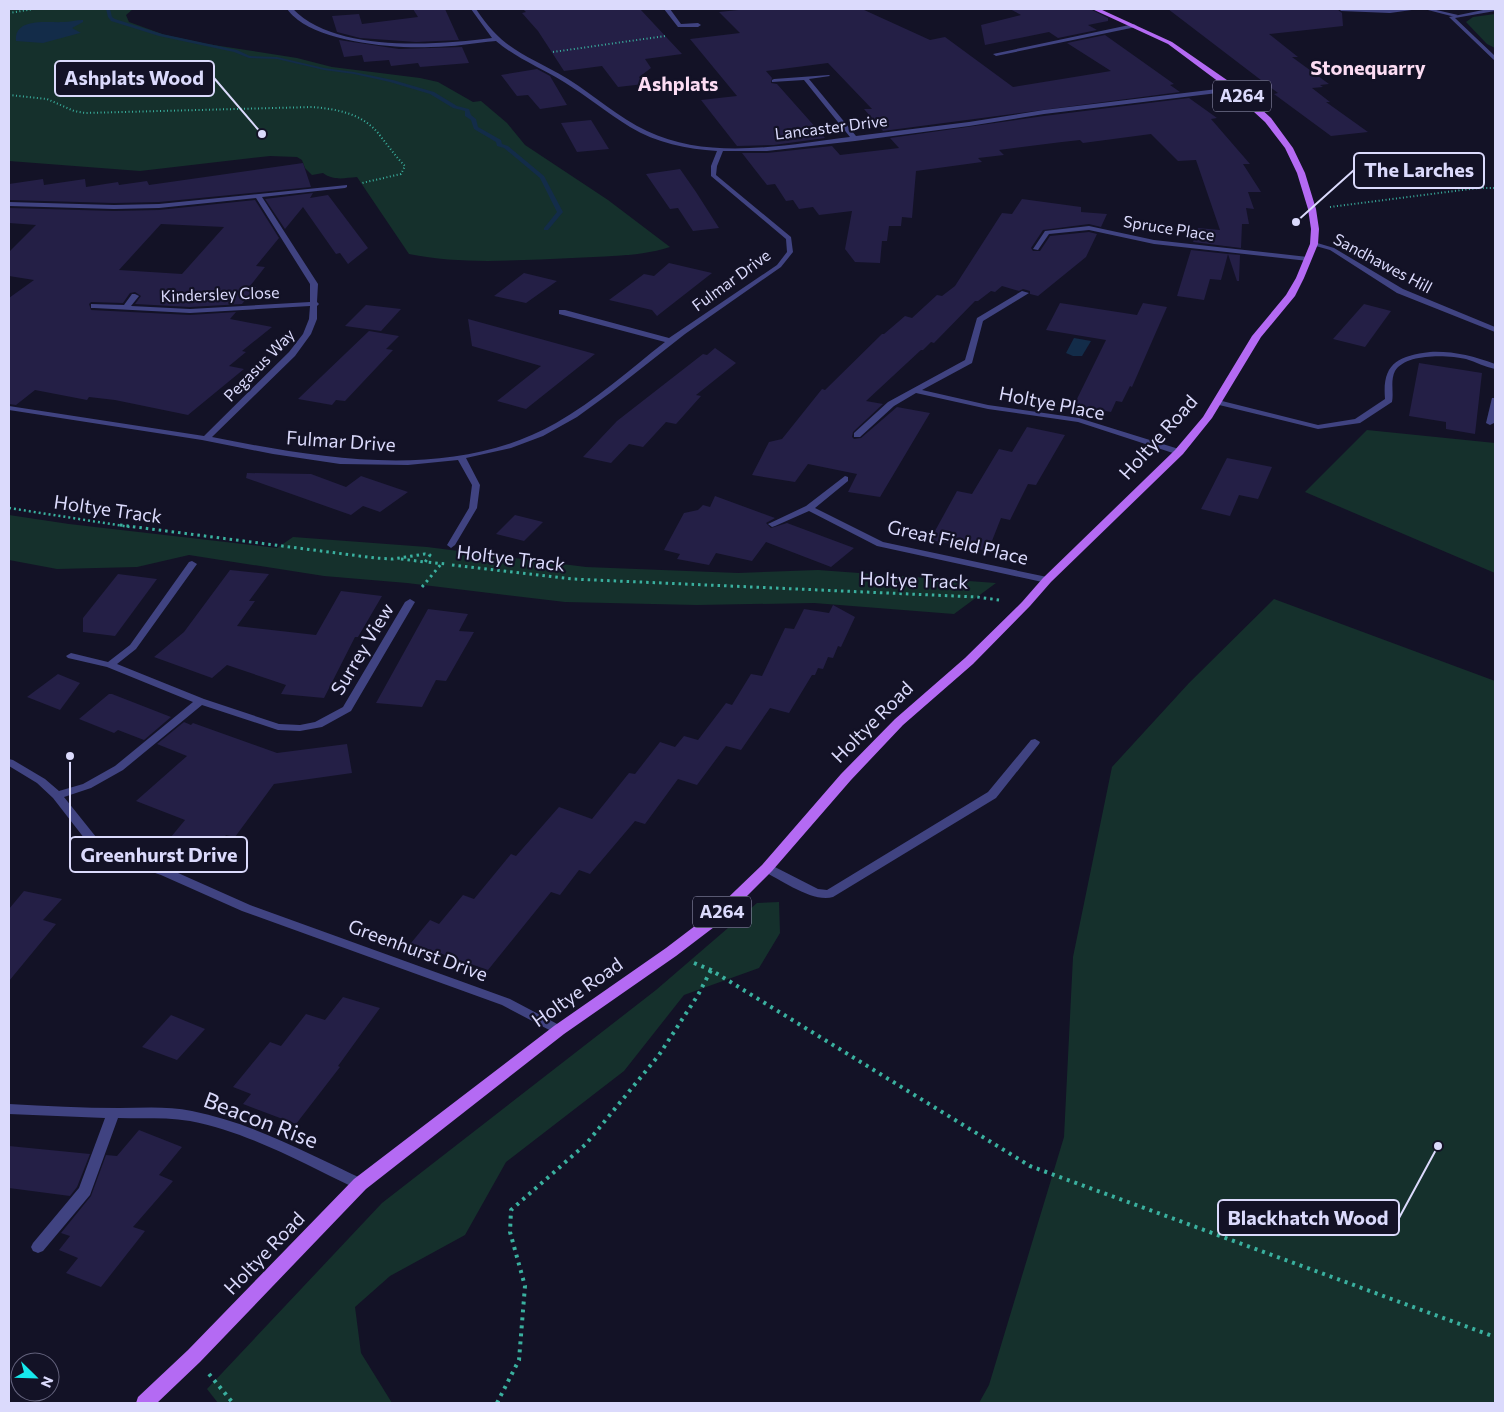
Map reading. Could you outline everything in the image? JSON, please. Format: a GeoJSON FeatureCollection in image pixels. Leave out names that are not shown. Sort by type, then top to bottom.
{"type":"FeatureCollection","features":[{"type":"Feature","properties":{"kind":"main road","name":"Holtye Road"},"geometry":{"type":"LineString","coordinates":[[146,1403],[360,1184],[559,1030],[671,952],[717,917],[767,868],[846,778],[899,722],[970,660],[1026,604],[1047,580],[1178,452],[1218,402],[1257,336],[1290,296],[1314,244],[1312,209],[1301,174],[1289,148],[1268,120],[1234,89],[1170,43],[1096,9]]}},
{"type":"Feature","properties":{"kind":"street"},"geometry":{"type":"LineString","coordinates":[[290,9],[298,19],[308,26],[382,43],[424,46],[496,39]]}},
{"type":"Feature","properties":{"kind":"street","name":"Lancaster Drive"},"geometry":{"type":"LineString","coordinates":[[474,9],[486,28],[496,39],[566,81],[637,129],[658,138],[721,149],[767,149],[855,139],[1044,112],[1234,89]]}},
{"type":"Feature","properties":{"kind":"street"},"geometry":{"type":"LineString","coordinates":[[667,9],[680,26],[698,25]]}},
{"type":"Feature","properties":{"kind":"street"},"geometry":{"type":"LineString","coordinates":[[1341,9],[1390,11],[1416,9]]}},
{"type":"Feature","properties":{"kind":"street"},"geometry":{"type":"LineString","coordinates":[[1426,9],[1455,15],[1495,9]]}},
{"type":"Feature","properties":{"kind":"street"},"geometry":{"type":"LineString","coordinates":[[1455,15],[1453,20],[1495,59]]}},
{"type":"Feature","properties":{"kind":"street"},"geometry":{"type":"LineString","coordinates":[[996,54],[1134,26]]}},
{"type":"Feature","properties":{"kind":"street"},"geometry":{"type":"LineString","coordinates":[[774,81],[827,76]]}},
{"type":"Feature","properties":{"kind":"street"},"geometry":{"type":"LineString","coordinates":[[805,78],[855,139]]}},
{"type":"Feature","properties":{"kind":"street","name":"Fulmar Drive"},"geometry":{"type":"LineString","coordinates":[[9,408],[205,439],[273,452],[364,463],[398,463],[461,457],[502,448],[541,434],[585,408],[671,341],[779,266],[790,252],[789,238],[778,226],[725,188],[713,175],[714,166],[721,149]]}},
{"type":"Feature","properties":{"kind":"street"},"geometry":{"type":"LineString","coordinates":[[9,204],[114,207],[159,206],[345,186]]}},
{"type":"Feature","properties":{"kind":"street","name":"Pegasus Way"},"geometry":{"type":"LineString","coordinates":[[205,439],[292,354],[307,334],[313,319],[314,284],[258,196]]}},
{"type":"Feature","properties":{"kind":"street","name":"Spruce Place"},"geometry":{"type":"LineString","coordinates":[[1036,249],[1047,232],[1089,228],[1154,242],[1308,259]]}},
{"type":"Feature","properties":{"kind":"street","name":"Sandhawes Hill"},"geometry":{"type":"LineString","coordinates":[[1314,244],[1332,249],[1400,291],[1495,330]]}},
{"type":"Feature","properties":{"kind":"street"},"geometry":{"type":"LineString","coordinates":[[857,435],[890,404],[970,361],[980,320],[1025,294]]}},
{"type":"Feature","properties":{"kind":"street","name":"Kindersley Close"},"geometry":{"type":"LineString","coordinates":[[126,308],[136,296]]}},
{"type":"Feature","properties":{"kind":"street","name":"Kindersley Close"},"geometry":{"type":"LineString","coordinates":[[94,306],[190,311],[314,304]]}},
{"type":"Feature","properties":{"kind":"street"},"geometry":{"type":"LineString","coordinates":[[562,312],[671,341]]}},
{"type":"Feature","properties":{"kind":"street"},"geometry":{"type":"LineString","coordinates":[[1218,402],[1318,427],[1357,421],[1389,400],[1388,383],[1393,368],[1405,359],[1426,355],[1454,354],[1495,367]]}},
{"type":"Feature","properties":{"kind":"street","name":"Holtye Place"},"geometry":{"type":"LineString","coordinates":[[917,391],[988,407],[1079,420],[1178,452]]}},
{"type":"Feature","properties":{"kind":"street"},"geometry":{"type":"LineString","coordinates":[[1490,423],[1495,400]]}},
{"type":"Feature","properties":{"kind":"street"},"geometry":{"type":"LineString","coordinates":[[451,545],[473,508],[476,485],[461,457]]}},
{"type":"Feature","properties":{"kind":"street"},"geometry":{"type":"LineString","coordinates":[[772,524],[809,508],[845,478]]}},
{"type":"Feature","properties":{"kind":"street","name":"Great Field Place"},"geometry":{"type":"LineString","coordinates":[[809,508],[880,544],[1047,580]]}},
{"type":"Feature","properties":{"kind":"street"},"geometry":{"type":"LineString","coordinates":[[110,665],[133,647],[192,564]]}},
{"type":"Feature","properties":{"kind":"street","name":"Surrey View"},"geometry":{"type":"LineString","coordinates":[[71,656],[110,665],[200,701],[278,726],[300,728],[325,722],[347,709],[410,602]]}},
{"type":"Feature","properties":{"kind":"street"},"geometry":{"type":"LineString","coordinates":[[57,795],[87,786],[119,768],[200,701]]}},
{"type":"Feature","properties":{"kind":"street"},"geometry":{"type":"LineString","coordinates":[[767,868],[816,893],[829,894],[891,854],[992,795],[1035,742]]}},
{"type":"Feature","properties":{"kind":"street","name":"Greenhurst Drive"},"geometry":{"type":"LineString","coordinates":[[9,762],[41,781],[57,795],[92,840],[109,853],[165,872],[246,908],[506,1002],[559,1030]]}},
{"type":"Feature","properties":{"kind":"street","name":"Beacon Rise"},"geometry":{"type":"LineString","coordinates":[[9,1109],[113,1113],[160,1112],[190,1116],[216,1122],[273,1144],[360,1184]]}},
{"type":"Feature","properties":{"kind":"street"},"geometry":{"type":"LineString","coordinates":[[38,1247],[85,1191],[113,1113]]}},
{"type":"Feature","properties":{"kind":"path"},"geometry":{"type":"LineString","coordinates":[[9,13],[34,9]]}},
{"type":"Feature","properties":{"kind":"path"},"geometry":{"type":"LineString","coordinates":[[520,55],[661,38],[680,26]]}},
{"type":"Feature","properties":{"kind":"path"},"geometry":{"type":"LineString","coordinates":[[9,95],[44,98],[58,103],[63,108],[83,113],[256,110],[310,106],[340,111],[365,121],[379,133],[405,166],[401,174],[345,186]]}},
{"type":"Feature","properties":{"kind":"path"},"geometry":{"type":"LineString","coordinates":[[1312,209],[1478,188],[1494,188]]}},
{"type":"Feature","properties":{"kind":"path","name":"Holtye Track"},"geometry":{"type":"LineString","coordinates":[[9,508],[71,519],[365,557],[399,558],[411,554],[430,555],[426,562],[572,580],[977,597],[1026,604]]}},
{"type":"Feature","properties":{"kind":"path"},"geometry":{"type":"LineString","coordinates":[[410,602],[441,564],[451,545]]}},
{"type":"Feature","properties":{"kind":"path"},"geometry":{"type":"LineString","coordinates":[[399,558],[426,562]]}},
{"type":"Feature","properties":{"kind":"path"},"geometry":{"type":"LineString","coordinates":[[671,952],[711,970],[1030,1166],[1495,1337]]}},
{"type":"Feature","properties":{"kind":"path"},"geometry":{"type":"LineString","coordinates":[[497,1403],[519,1360],[525,1286],[510,1232],[511,1210],[586,1144],[659,1055],[698,995],[711,970]]}},
{"type":"Feature","properties":{"kind":"path"},"geometry":{"type":"LineString","coordinates":[[194,1356],[233,1403]]}},
{"type":"Feature","properties":{"kind":"green space"},"geometry":{"type":"Polygon","coordinates":[[[9,9],[133,9],[126,15],[129,22],[165,35],[207,44],[297,58],[332,67],[438,82],[473,102],[481,101],[507,123],[525,145],[608,200],[670,247],[622,256],[490,261],[450,260],[409,254],[357,177],[335,178],[323,173],[312,175],[305,168],[302,160],[297,157],[270,156],[140,171],[9,161],[9,9]]]}},
{"type":"Feature","properties":{"kind":"green space"},"geometry":{"type":"Polygon","coordinates":[[[1495,14],[1495,48],[1487,44],[1466,22],[1473,17],[1495,14]]]}},
{"type":"Feature","properties":{"kind":"green space"},"geometry":{"type":"Polygon","coordinates":[[[1367,430],[1495,443],[1495,573],[1305,492],[1367,430]]]}},
{"type":"Feature","properties":{"kind":"green space"},"geometry":{"type":"Polygon","coordinates":[[[9,515],[69,524],[277,548],[293,537],[427,547],[586,567],[738,573],[818,570],[996,583],[954,614],[814,603],[697,605],[565,602],[407,583],[324,576],[189,555],[137,567],[57,569],[9,560],[9,515]]]}},
{"type":"Feature","properties":{"kind":"green space"},"geometry":{"type":"Polygon","coordinates":[[[1274,599],[1495,681],[1495,1403],[979,1403],[989,1385],[1064,1137],[1073,957],[1112,767],[1189,683],[1274,599]]]}},
{"type":"Feature","properties":{"kind":"green space"},"geometry":{"type":"Polygon","coordinates":[[[779,902],[780,933],[759,968],[684,995],[624,1071],[506,1162],[465,1235],[390,1276],[355,1307],[361,1353],[392,1403],[218,1403],[207,1389],[382,1203],[656,990],[757,903],[779,902]]]}},
{"type":"Feature","properties":{"kind":"water"},"geometry":{"type":"Polygon","coordinates":[[[83,20],[83,22],[72,28],[81,33],[43,43],[16,41],[20,28],[26,25],[41,22],[83,20]]]}},
{"type":"Feature","properties":{"kind":"water"},"geometry":{"type":"Polygon","coordinates":[[[1074,338],[1091,341],[1082,356],[1073,356],[1066,353],[1074,338]]]}},
{"type":"Feature","properties":{"kind":"building"},"geometry":{"type":"Polygon","coordinates":[[[413,9],[445,9],[459,40],[416,42],[360,38],[337,32],[332,16],[359,14],[362,24],[418,17],[413,9]]]}},
{"type":"Feature","properties":{"kind":"building"},"geometry":{"type":"Polygon","coordinates":[[[523,9],[640,9],[682,54],[645,59],[651,68],[639,77],[644,84],[618,87],[602,66],[564,71],[538,31],[522,13],[526,12],[523,9]]]}},
{"type":"Feature","properties":{"kind":"building"},"geometry":{"type":"Polygon","coordinates":[[[748,9],[862,9],[930,40],[945,37],[1013,87],[1111,71],[1067,43],[1105,35],[1174,84],[1170,85],[1180,92],[883,131],[864,109],[872,109],[828,63],[766,71],[772,78],[771,83],[777,84],[825,138],[774,145],[737,146],[701,100],[737,96],[690,39],[740,33],[719,12],[748,9]]]}},
{"type":"Feature","properties":{"kind":"building"},"geometry":{"type":"Polygon","coordinates":[[[1010,9],[1090,9],[1108,18],[1108,21],[1088,25],[1097,30],[1058,38],[1049,32],[985,45],[981,25],[1021,15],[1010,9]]]}},
{"type":"Feature","properties":{"kind":"building"},"geometry":{"type":"Polygon","coordinates":[[[1168,9],[1337,9],[1342,13],[1343,26],[1269,34],[1298,57],[1292,57],[1329,84],[1320,85],[1323,87],[1312,88],[1330,102],[1326,102],[1368,132],[1331,136],[1274,94],[1278,93],[1168,9]]]}},
{"type":"Feature","properties":{"kind":"building"},"geometry":{"type":"Polygon","coordinates":[[[339,40],[399,49],[462,47],[469,63],[420,67],[418,63],[391,66],[389,60],[364,62],[362,55],[344,57],[339,40]]]}},
{"type":"Feature","properties":{"kind":"building"},"geometry":{"type":"Polygon","coordinates":[[[537,69],[550,76],[567,105],[540,109],[528,95],[517,96],[501,75],[537,69]]]}},
{"type":"Feature","properties":{"kind":"building"},"geometry":{"type":"Polygon","coordinates":[[[1189,98],[1217,118],[1211,119],[1250,164],[1243,164],[1261,192],[1248,192],[1254,209],[1246,208],[1249,224],[1242,224],[1241,248],[1193,242],[1198,228],[1220,230],[1196,160],[1178,161],[1151,134],[1083,143],[1080,140],[999,150],[1004,155],[978,158],[982,162],[916,171],[912,218],[902,217],[901,226],[889,226],[887,241],[882,241],[880,263],[855,262],[845,249],[852,211],[819,215],[813,207],[799,209],[793,200],[786,201],[775,184],[767,185],[742,153],[767,153],[832,146],[840,155],[899,148],[890,138],[1189,98]]]}},
{"type":"Feature","properties":{"kind":"building"},"geometry":{"type":"Polygon","coordinates":[[[591,120],[609,149],[577,152],[561,123],[591,120]]]}},
{"type":"Feature","properties":{"kind":"building"},"geometry":{"type":"Polygon","coordinates":[[[303,163],[311,187],[159,202],[114,203],[9,200],[9,184],[43,179],[44,185],[85,179],[86,187],[118,182],[119,185],[147,181],[149,185],[303,163]]]}},
{"type":"Feature","properties":{"kind":"building"},"geometry":{"type":"Polygon","coordinates":[[[680,169],[719,228],[693,231],[678,208],[670,209],[646,174],[680,169]]]}},
{"type":"Feature","properties":{"kind":"building"},"geometry":{"type":"Polygon","coordinates":[[[313,193],[310,198],[328,195],[368,248],[348,264],[340,253],[336,254],[303,207],[285,229],[265,199],[313,193]]]}},
{"type":"Feature","properties":{"kind":"building"},"geometry":{"type":"Polygon","coordinates":[[[1022,199],[1081,207],[1081,212],[1107,214],[1101,227],[1089,224],[1043,230],[1031,248],[1033,251],[1040,251],[1050,236],[1089,232],[1097,234],[1086,257],[1038,296],[1030,294],[1030,291],[1023,289],[1019,291],[1002,286],[995,292],[991,291],[978,301],[975,301],[934,343],[931,342],[921,350],[866,401],[883,404],[853,432],[852,437],[854,439],[861,438],[897,407],[930,413],[880,497],[848,492],[857,474],[808,464],[795,482],[752,475],[769,442],[782,439],[822,389],[825,390],[882,334],[905,316],[912,318],[937,295],[942,296],[955,286],[1002,213],[1012,214],[1022,199]]]}},
{"type":"Feature","properties":{"kind":"building"},"geometry":{"type":"Polygon","coordinates":[[[255,200],[279,238],[256,266],[265,267],[250,286],[256,287],[242,304],[190,307],[135,304],[141,296],[135,292],[130,293],[123,303],[91,302],[89,304],[91,310],[190,315],[236,312],[230,319],[272,327],[242,351],[246,352],[229,366],[244,369],[188,415],[115,400],[89,397],[87,400],[35,390],[16,405],[9,404],[9,298],[34,280],[9,276],[9,252],[36,225],[9,223],[9,208],[114,211],[159,210],[255,200]],[[161,224],[119,270],[182,274],[224,227],[161,224]]]}},
{"type":"Feature","properties":{"kind":"building"},"geometry":{"type":"Polygon","coordinates":[[[1191,250],[1228,254],[1221,280],[1210,279],[1204,300],[1177,296],[1191,250]]]}},
{"type":"Feature","properties":{"kind":"building"},"geometry":{"type":"Polygon","coordinates":[[[1228,254],[1240,255],[1239,281],[1237,281],[1228,254]]]}},
{"type":"Feature","properties":{"kind":"building"},"geometry":{"type":"Polygon","coordinates":[[[669,263],[712,273],[657,316],[652,310],[609,300],[644,274],[654,276],[669,263]]]}},
{"type":"Feature","properties":{"kind":"building"},"geometry":{"type":"Polygon","coordinates":[[[524,273],[557,281],[526,303],[494,296],[524,273]]]}},
{"type":"Feature","properties":{"kind":"building"},"geometry":{"type":"Polygon","coordinates":[[[1060,303],[1137,315],[1143,303],[1167,307],[1132,387],[1130,386],[1122,402],[1116,401],[1111,412],[1074,405],[1106,340],[1046,330],[1060,303]]]}},
{"type":"Feature","properties":{"kind":"building"},"geometry":{"type":"Polygon","coordinates":[[[1364,304],[1391,311],[1365,347],[1333,339],[1364,304]]]}},
{"type":"Feature","properties":{"kind":"building"},"geometry":{"type":"Polygon","coordinates":[[[366,305],[401,309],[381,331],[345,326],[366,305]]]}},
{"type":"Feature","properties":{"kind":"building"},"geometry":{"type":"Polygon","coordinates":[[[468,319],[595,354],[526,409],[497,401],[541,366],[472,346],[468,319]]]}},
{"type":"Feature","properties":{"kind":"building"},"geometry":{"type":"Polygon","coordinates":[[[369,331],[399,336],[386,349],[393,350],[345,401],[336,400],[332,405],[298,399],[369,331]]]}},
{"type":"Feature","properties":{"kind":"building"},"geometry":{"type":"Polygon","coordinates":[[[715,348],[736,363],[696,395],[701,396],[676,424],[666,422],[643,447],[629,444],[611,463],[583,457],[617,421],[703,354],[707,355],[715,348]]]}},
{"type":"Feature","properties":{"kind":"building"},"geometry":{"type":"Polygon","coordinates":[[[1419,363],[1482,373],[1475,434],[1446,429],[1446,422],[1409,416],[1419,363]]]}},
{"type":"Feature","properties":{"kind":"building"},"geometry":{"type":"Polygon","coordinates":[[[1027,427],[1065,435],[1036,485],[1028,484],[1010,520],[1001,518],[988,551],[930,540],[957,491],[972,494],[999,449],[1012,452],[1027,427]]]}},
{"type":"Feature","properties":{"kind":"building"},"geometry":{"type":"Polygon","coordinates":[[[1227,458],[1272,467],[1258,499],[1239,495],[1230,516],[1201,509],[1227,458]]]}},
{"type":"Feature","properties":{"kind":"building"},"geometry":{"type":"Polygon","coordinates":[[[247,473],[311,474],[346,487],[361,476],[408,492],[380,512],[363,506],[351,515],[246,478],[247,473]]]}},
{"type":"Feature","properties":{"kind":"building"},"geometry":{"type":"Polygon","coordinates":[[[715,496],[775,518],[766,523],[771,528],[787,523],[854,548],[831,567],[766,542],[752,561],[716,553],[709,565],[677,559],[680,554],[664,550],[684,513],[698,510],[703,505],[710,507],[715,496]]]}},
{"type":"Feature","properties":{"kind":"building"},"geometry":{"type":"Polygon","coordinates":[[[515,515],[543,522],[524,541],[496,534],[515,515]]]}},
{"type":"Feature","properties":{"kind":"building"},"geometry":{"type":"Polygon","coordinates":[[[230,570],[269,574],[249,601],[255,601],[237,626],[316,635],[341,591],[382,596],[358,637],[355,637],[324,698],[281,694],[286,685],[227,665],[212,678],[154,657],[184,632],[230,570]]]}},
{"type":"Feature","properties":{"kind":"building"},"geometry":{"type":"Polygon","coordinates":[[[118,574],[157,579],[115,636],[83,632],[83,618],[118,574]]]}},
{"type":"Feature","properties":{"kind":"building"},"geometry":{"type":"Polygon","coordinates":[[[833,605],[855,617],[841,647],[838,646],[833,658],[828,657],[823,669],[818,668],[815,675],[812,675],[789,713],[770,708],[741,750],[726,746],[697,785],[678,779],[645,824],[635,821],[590,874],[579,870],[560,895],[551,892],[488,970],[411,943],[430,920],[439,924],[463,895],[474,899],[511,854],[516,856],[559,807],[592,819],[629,773],[635,774],[660,742],[675,747],[684,736],[698,740],[726,703],[732,705],[751,674],[762,676],[785,628],[794,629],[804,609],[829,613],[833,605]]]}},
{"type":"Feature","properties":{"kind":"building"},"geometry":{"type":"Polygon","coordinates":[[[428,609],[468,614],[459,631],[474,632],[446,681],[436,680],[422,707],[376,703],[428,609]]]}},
{"type":"Feature","properties":{"kind":"building"},"geometry":{"type":"Polygon","coordinates":[[[58,674],[80,683],[60,710],[27,697],[58,674]]]}},
{"type":"Feature","properties":{"kind":"building"},"geometry":{"type":"Polygon","coordinates":[[[109,694],[171,717],[144,740],[118,730],[114,733],[79,719],[109,694]]]}},
{"type":"Feature","properties":{"kind":"building"},"geometry":{"type":"Polygon","coordinates":[[[184,722],[191,725],[193,723],[277,753],[347,744],[352,773],[274,784],[235,837],[226,835],[212,853],[166,843],[185,820],[136,801],[187,756],[157,744],[184,722]]]}},
{"type":"Feature","properties":{"kind":"building"},"geometry":{"type":"Polygon","coordinates":[[[24,891],[62,899],[43,920],[56,924],[9,981],[9,909],[24,891]]]}},
{"type":"Feature","properties":{"kind":"building"},"geometry":{"type":"Polygon","coordinates":[[[343,997],[380,1008],[338,1066],[340,1067],[296,1124],[243,1104],[251,1094],[233,1087],[270,1042],[281,1046],[306,1014],[325,1020],[343,997]]]}},
{"type":"Feature","properties":{"kind":"building"},"geometry":{"type":"Polygon","coordinates":[[[171,1015],[205,1029],[177,1060],[142,1047],[171,1015]]]}},
{"type":"Feature","properties":{"kind":"building"},"geometry":{"type":"Polygon","coordinates":[[[139,1130],[182,1147],[159,1175],[173,1181],[133,1227],[145,1231],[101,1287],[66,1273],[78,1258],[59,1250],[70,1236],[61,1233],[91,1196],[106,1155],[117,1156],[139,1130]]]}},
{"type":"Feature","properties":{"kind":"building"},"geometry":{"type":"Polygon","coordinates":[[[9,1146],[90,1154],[77,1187],[70,1196],[9,1188],[9,1146]]]}},
{"type":"Feature","properties":{"kind":"waterway"},"geometry":{"type":"LineString","coordinates":[[108,9],[113,20],[161,35],[235,51],[249,57],[277,58],[391,81],[432,93],[455,107],[467,110],[468,116],[473,119],[476,128],[499,141],[499,145],[506,147],[542,177],[560,212],[546,229]]}},
{"type":"Feature","properties":{"kind":"place","name":"Ashplats Wood"},"geometry":{"type":"Point","coordinates":[262,134]}},
{"type":"Feature","properties":{"kind":"place","name":"The Larches"},"geometry":{"type":"Point","coordinates":[1296,222]}},
{"type":"Feature","properties":{"kind":"place","name":"Greenhurst Drive"},"geometry":{"type":"Point","coordinates":[70,756]}},
{"type":"Feature","properties":{"kind":"place","name":"Blackhatch Wood"},"geometry":{"type":"Point","coordinates":[1438,1146]}},
{"type":"Feature","properties":{"kind":"district","name":"Stonequarry"},"geometry":{"type":"Point","coordinates":[1368,68]}},
{"type":"Feature","properties":{"kind":"district","name":"Ashplats"},"geometry":{"type":"Point","coordinates":[678,84]}}]}
